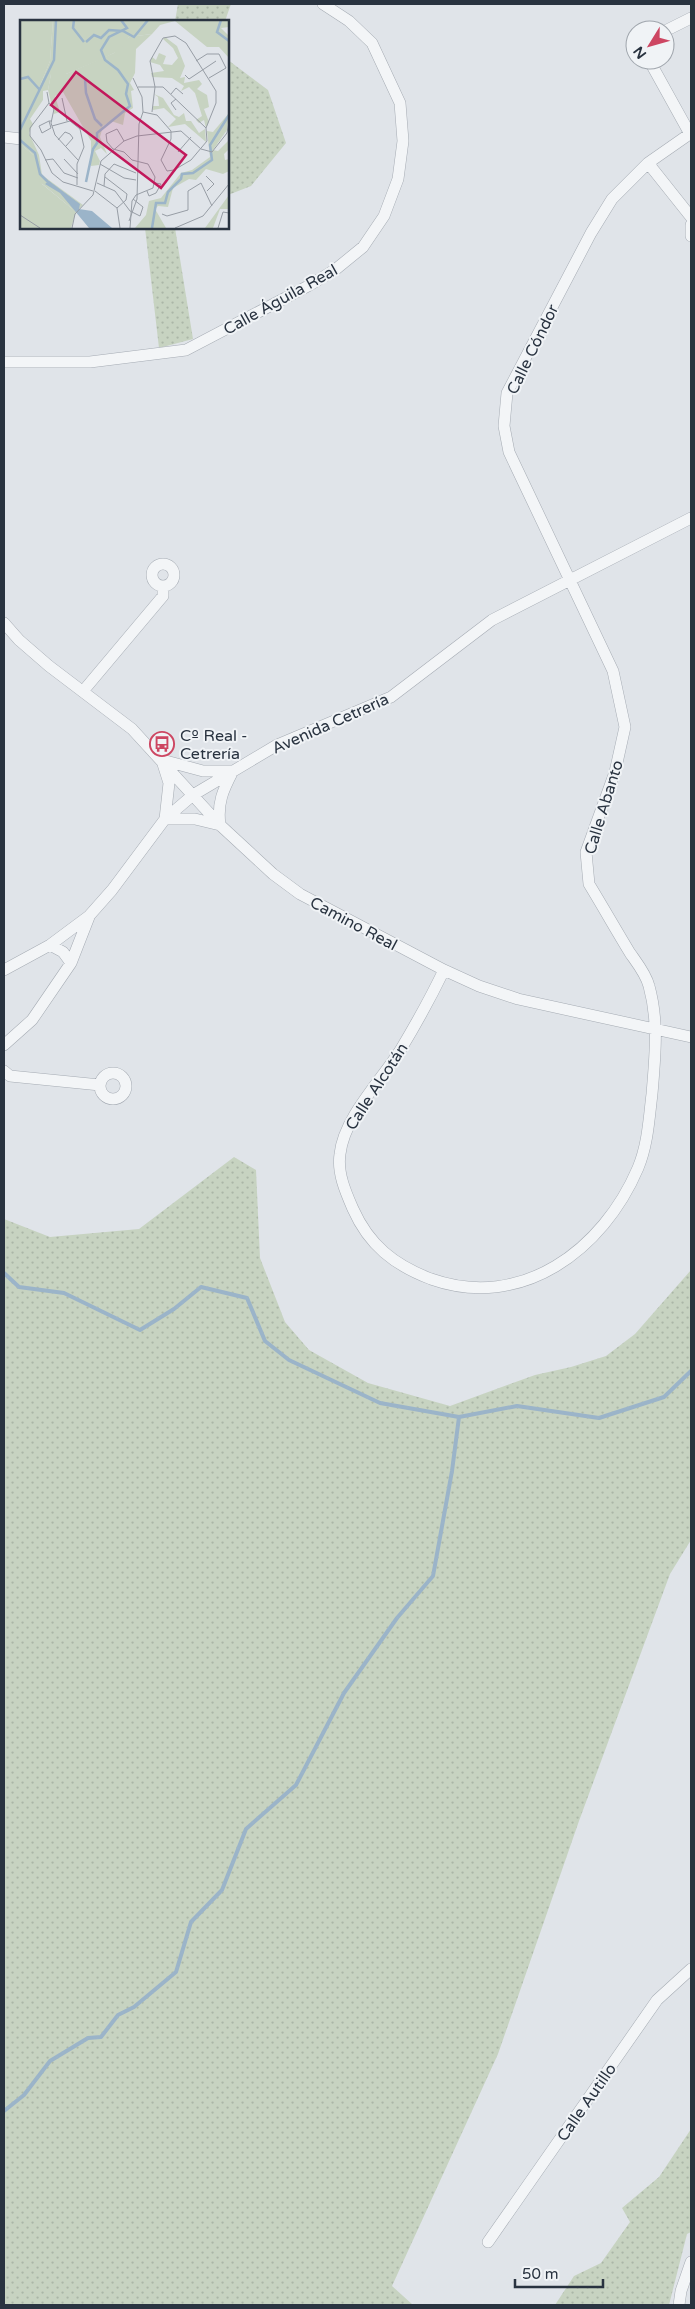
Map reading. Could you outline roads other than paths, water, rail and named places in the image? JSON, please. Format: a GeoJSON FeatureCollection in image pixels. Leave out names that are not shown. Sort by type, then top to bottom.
{"type":"FeatureCollection","features":[{"type":"Feature","properties":{"kind":"street","name":"Calle Águila Real"},"geometry":{"type":"LineString","coordinates":[[4,362],[90,362],[186,350],[310,285],[336,269],[363,247],[384,216],[398,179],[403,141],[400,103],[372,43],[349,21],[323,4]]}},
{"type":"Feature","properties":{"kind":"street"},"geometry":{"type":"LineString","coordinates":[[675,26],[691,18]]}},
{"type":"Feature","properties":{"kind":"street"},"geometry":{"type":"LineString","coordinates":[[655,70],[691,133]]}},
{"type":"Feature","properties":{"kind":"street","name":"Calle Cóndor"},"geometry":{"type":"LineString","coordinates":[[569,579],[509,452],[504,426],[507,394],[587,241],[612,199],[648,163],[691,133]]}},
{"type":"Feature","properties":{"kind":"street"},"geometry":{"type":"LineString","coordinates":[[4,137],[20,138]]}},
{"type":"Feature","properties":{"kind":"street"},"geometry":{"type":"LineString","coordinates":[[648,163],[691,217]]}},
{"type":"Feature","properties":{"kind":"street"},"geometry":{"type":"LineString","coordinates":[[691,224],[691,236]]}},
{"type":"Feature","properties":{"kind":"street","name":"Avenida Cetrería"},"geometry":{"type":"LineString","coordinates":[[4,970],[50,945],[89,916],[112,890],[165,819],[193,794],[277,745],[391,697],[492,620],[691,518]]}},
{"type":"Feature","properties":{"kind":"street","name":"Calle Abanto"},"geometry":{"type":"LineString","coordinates":[[569,579],[613,671],[625,727],[615,772],[586,852],[589,884],[649,983],[657,1030]]}},
{"type":"Feature","properties":{"kind":"street"},"geometry":{"type":"LineString","coordinates":[[84,690],[163,596],[163,586]]}},
{"type":"Feature","properties":{"kind":"street","name":"Camino Real"},"geometry":{"type":"LineString","coordinates":[[4,622],[19,640],[49,666],[84,690],[132,728],[220,825],[273,874],[300,894],[444,970],[518,999],[691,1037]]}},
{"type":"Feature","properties":{"kind":"street"},"geometry":{"type":"LineString","coordinates":[[162,760],[203,771],[233,771],[222,793],[218,810],[220,825],[195,819],[165,819],[169,783],[162,760]]}},
{"type":"Feature","properties":{"kind":"street"},"geometry":{"type":"LineString","coordinates":[[4,1045],[32,1020],[71,963],[89,916]]}},
{"type":"Feature","properties":{"kind":"street"},"geometry":{"type":"LineString","coordinates":[[50,945],[63,952],[71,963]]}},
{"type":"Feature","properties":{"kind":"street","name":"Calle Alcotán"},"geometry":{"type":"LineString","coordinates":[[444,970],[400,1049],[347,1127],[339,1156],[344,1190],[360,1225],[379,1250],[416,1273],[451,1286],[488,1288],[523,1283],[571,1257],[594,1236],[625,1194],[639,1166],[648,1129],[657,1030]]}},
{"type":"Feature","properties":{"kind":"street"},"geometry":{"type":"LineString","coordinates":[[4,1071],[10,1076],[100,1085]]}},
{"type":"Feature","properties":{"kind":"street","name":"Calle Autillo"},"geometry":{"type":"LineString","coordinates":[[488,2242],[657,2000],[691,1969]]}},
{"type":"Feature","properties":{"kind":"street"},"geometry":{"type":"LineString","coordinates":[[679,2305],[681,2291],[691,2262]]}},
{"type":"Feature","properties":{"kind":"waterway"},"geometry":{"type":"LineString","coordinates":[[4,1273],[19,1287],[64,1293],[140,1330],[174,1309],[201,1287],[247,1298],[265,1341],[289,1360],[380,1403],[459,1417],[517,1406],[599,1418],[664,1397],[691,1371]]}},
{"type":"Feature","properties":{"kind":"waterway"},"geometry":{"type":"LineString","coordinates":[[4,2111],[24,2095],[50,2061],[88,2038],[101,2037],[118,2015],[134,2007],[176,1972],[191,1922],[222,1890],[246,1829],[296,1785],[344,1693],[397,1618],[433,1576],[452,1471],[459,1417]]}},
{"type":"Feature","properties":{"kind":"place","name":"Cº Real - Cetrería"},"geometry":{"type":"Point","coordinates":[162,744]}}]}
